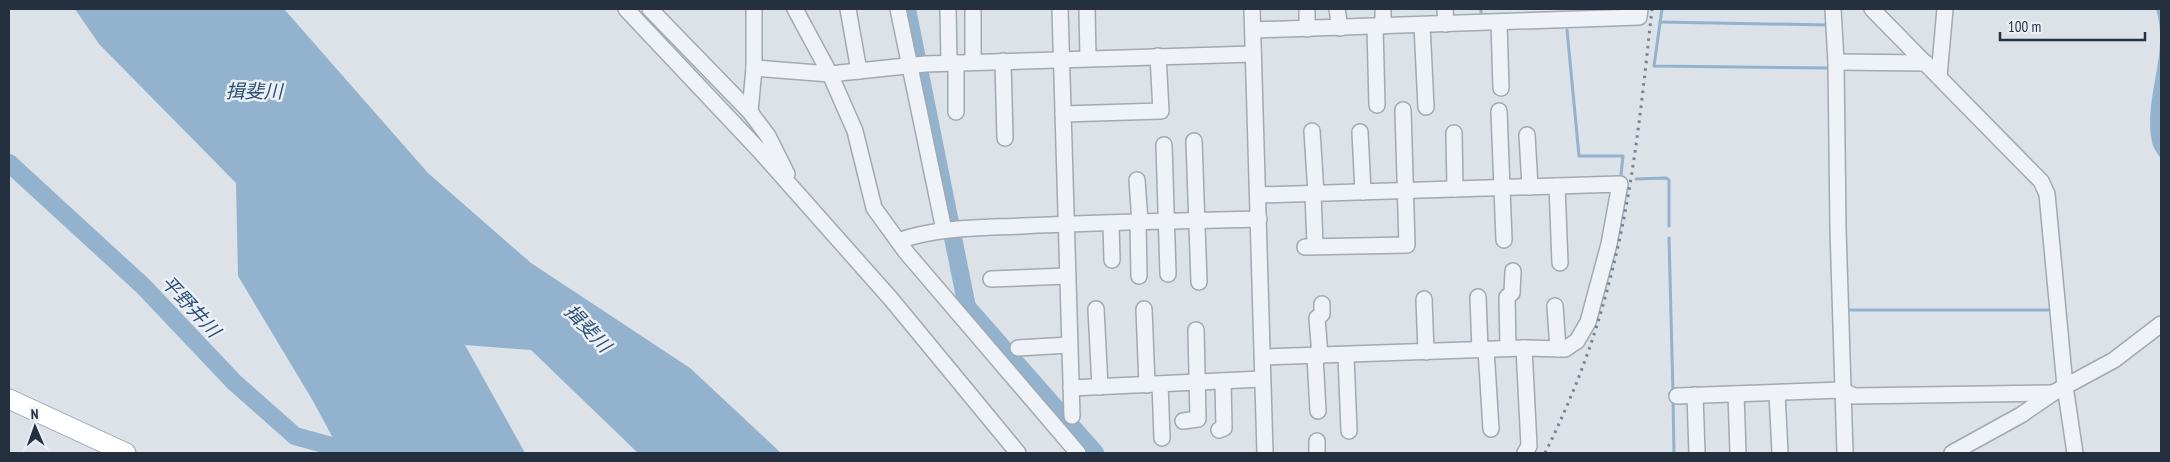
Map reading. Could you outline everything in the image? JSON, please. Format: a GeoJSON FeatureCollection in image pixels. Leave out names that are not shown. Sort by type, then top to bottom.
{"type":"FeatureCollection","features":[{"type":"Feature","properties":{"kind":"main road"},"geometry":{"type":"LineString","coordinates":[[9,399],[126,453]]}},
{"type":"Feature","properties":{"kind":"street"},"geometry":{"type":"LineString","coordinates":[[626,9],[796,192],[891,299],[1018,453]]}},
{"type":"Feature","properties":{"kind":"street"},"geometry":{"type":"LineString","coordinates":[[650,9],[750,112],[768,136],[796,192]]}},
{"type":"Feature","properties":{"kind":"street"},"geometry":{"type":"LineString","coordinates":[[750,112],[754,68],[754,9]]}},
{"type":"Feature","properties":{"kind":"street"},"geometry":{"type":"LineString","coordinates":[[795,9],[830,74],[855,132],[874,208],[898,241],[1078,453]]}},
{"type":"Feature","properties":{"kind":"street"},"geometry":{"type":"LineString","coordinates":[[848,9],[859,71]]}},
{"type":"Feature","properties":{"kind":"street"},"geometry":{"type":"LineString","coordinates":[[898,9],[944,230]]}},
{"type":"Feature","properties":{"kind":"street"},"geometry":{"type":"LineString","coordinates":[[948,9],[956,112]]}},
{"type":"Feature","properties":{"kind":"street"},"geometry":{"type":"LineString","coordinates":[[973,9],[973,62]]}},
{"type":"Feature","properties":{"kind":"street"},"geometry":{"type":"LineString","coordinates":[[1060,9],[1072,416]]}},
{"type":"Feature","properties":{"kind":"street"},"geometry":{"type":"LineString","coordinates":[[1087,9],[1088,58]]}},
{"type":"Feature","properties":{"kind":"street"},"geometry":{"type":"LineString","coordinates":[[1252,9],[1259,195],[1265,453]]}},
{"type":"Feature","properties":{"kind":"street"},"geometry":{"type":"LineString","coordinates":[[1306,9],[1307,29]]}},
{"type":"Feature","properties":{"kind":"street"},"geometry":{"type":"LineString","coordinates":[[1337,9],[1340,28]]}},
{"type":"Feature","properties":{"kind":"street"},"geometry":{"type":"LineString","coordinates":[[1377,105],[1379,27],[1383,9]]}},
{"type":"Feature","properties":{"kind":"street"},"geometry":{"type":"LineString","coordinates":[[1253,30],[1422,25],[1446,16],[1491,18],[1639,17],[1640,9]]}},
{"type":"Feature","properties":{"kind":"street"},"geometry":{"type":"LineString","coordinates":[[1833,9],[1836,62],[1842,390],[1845,453]]}},
{"type":"Feature","properties":{"kind":"street"},"geometry":{"type":"LineString","coordinates":[[1872,9],[2041,181],[2047,194],[2059,390],[2075,453]]}},
{"type":"Feature","properties":{"kind":"street"},"geometry":{"type":"LineString","coordinates":[[1938,76],[1945,9]]}},
{"type":"Feature","properties":{"kind":"street"},"geometry":{"type":"LineString","coordinates":[[1491,18],[1501,88]]}},
{"type":"Feature","properties":{"kind":"street"},"geometry":{"type":"LineString","coordinates":[[1422,25],[1426,107]]}},
{"type":"Feature","properties":{"kind":"street"},"geometry":{"type":"LineString","coordinates":[[754,68],[830,74],[973,62],[1253,54]]}},
{"type":"Feature","properties":{"kind":"street"},"geometry":{"type":"LineString","coordinates":[[1063,114],[1160,111],[1158,56]]}},
{"type":"Feature","properties":{"kind":"street"},"geometry":{"type":"LineString","coordinates":[[1003,61],[1005,138]]}},
{"type":"Feature","properties":{"kind":"street"},"geometry":{"type":"LineString","coordinates":[[1836,62],[1926,63]]}},
{"type":"Feature","properties":{"kind":"street"},"geometry":{"type":"LineString","coordinates":[[1312,131],[1314,194],[1310,246],[1406,245],[1403,110]]}},
{"type":"Feature","properties":{"kind":"street"},"geometry":{"type":"LineString","coordinates":[[1499,111],[1504,240]]}},
{"type":"Feature","properties":{"kind":"street"},"geometry":{"type":"LineString","coordinates":[[1360,132],[1363,192]]}},
{"type":"Feature","properties":{"kind":"street"},"geometry":{"type":"LineString","coordinates":[[1450,134],[1451,190]]}},
{"type":"Feature","properties":{"kind":"street"},"geometry":{"type":"LineString","coordinates":[[1531,136],[1533,187]]}},
{"type":"Feature","properties":{"kind":"street"},"geometry":{"type":"LineString","coordinates":[[1194,141],[1199,282]]}},
{"type":"Feature","properties":{"kind":"street"},"geometry":{"type":"LineString","coordinates":[[1164,145],[1168,274]]}},
{"type":"Feature","properties":{"kind":"street"},"geometry":{"type":"LineString","coordinates":[[1137,180],[1139,276]]}},
{"type":"Feature","properties":{"kind":"street"},"geometry":{"type":"LineString","coordinates":[[1259,195],[1620,184],[1609,244],[1588,322],[1577,342],[1565,349],[1508,348],[1262,358]]}},
{"type":"Feature","properties":{"kind":"street"},"geometry":{"type":"LineString","coordinates":[[1557,186],[1560,263]]}},
{"type":"Feature","properties":{"kind":"street"},"geometry":{"type":"LineString","coordinates":[[898,241],[921,233],[944,230],[1066,224],[1259,219]]}},
{"type":"Feature","properties":{"kind":"street"},"geometry":{"type":"LineString","coordinates":[[1111,223],[1112,260]]}},
{"type":"Feature","properties":{"kind":"street"},"geometry":{"type":"LineString","coordinates":[[1508,348],[1507,297],[1512,293],[1513,272]]}},
{"type":"Feature","properties":{"kind":"street"},"geometry":{"type":"LineString","coordinates":[[991,279],[1067,276]]}},
{"type":"Feature","properties":{"kind":"street"},"geometry":{"type":"LineString","coordinates":[[1478,297],[1491,429]]}},
{"type":"Feature","properties":{"kind":"street"},"geometry":{"type":"LineString","coordinates":[[1424,299],[1426,352]]}},
{"type":"Feature","properties":{"kind":"street"},"geometry":{"type":"LineString","coordinates":[[1318,411],[1317,318],[1322,314],[1322,304]]}},
{"type":"Feature","properties":{"kind":"street"},"geometry":{"type":"LineString","coordinates":[[1555,306],[1558,349]]}},
{"type":"Feature","properties":{"kind":"street"},"geometry":{"type":"LineString","coordinates":[[1096,309],[1100,387]]}},
{"type":"Feature","properties":{"kind":"street"},"geometry":{"type":"LineString","coordinates":[[1144,309],[1162,438]]}},
{"type":"Feature","properties":{"kind":"street"},"geometry":{"type":"LineString","coordinates":[[1952,453],[2114,360],[2161,324]]}},
{"type":"Feature","properties":{"kind":"street"},"geometry":{"type":"LineString","coordinates":[[1183,421],[1198,419],[1202,382],[1199,330]]}},
{"type":"Feature","properties":{"kind":"street"},"geometry":{"type":"LineString","coordinates":[[1018,348],[1070,345]]}},
{"type":"Feature","properties":{"kind":"street"},"geometry":{"type":"LineString","coordinates":[[1524,348],[1529,446],[1525,453]]}},
{"type":"Feature","properties":{"kind":"street"},"geometry":{"type":"LineString","coordinates":[[1346,356],[1349,431]]}},
{"type":"Feature","properties":{"kind":"street"},"geometry":{"type":"LineString","coordinates":[[1071,388],[1262,379]]}},
{"type":"Feature","properties":{"kind":"street"},"geometry":{"type":"LineString","coordinates":[[1219,430],[1224,428],[1223,381]]}},
{"type":"Feature","properties":{"kind":"street"},"geometry":{"type":"LineString","coordinates":[[1677,396],[1842,390],[1854,396],[2059,390]]}},
{"type":"Feature","properties":{"kind":"street"},"geometry":{"type":"LineString","coordinates":[[1777,392],[1780,453]]}},
{"type":"Feature","properties":{"kind":"street"},"geometry":{"type":"LineString","coordinates":[[1736,394],[1738,453]]}},
{"type":"Feature","properties":{"kind":"street"},"geometry":{"type":"LineString","coordinates":[[1695,395],[1697,453]]}},
{"type":"Feature","properties":{"kind":"water","name":"揖斐川"},"geometry":{"type":"Polygon","coordinates":[[[75,9],[284,9],[428,173],[531,263],[690,368],[781,453],[638,453],[531,350],[465,345],[525,453],[341,453],[313,401],[238,276],[236,183],[99,44],[75,9]]]}},
{"type":"Feature","properties":{"kind":"water"},"geometry":{"type":"Polygon","coordinates":[[[2156,9],[2161,9],[2161,159],[2154,149],[2150,125],[2160,42],[2156,9]]]}},
{"type":"Feature","properties":{"kind":"waterway"},"geometry":{"type":"LineString","coordinates":[[907,9],[967,307],[1095,453]]}},
{"type":"Feature","properties":{"kind":"waterway"},"geometry":{"type":"LineString","coordinates":[[1481,9],[1481,18]]}},
{"type":"Feature","properties":{"kind":"waterway"},"geometry":{"type":"LineString","coordinates":[[1662,9],[1654,66],[1830,68]]}},
{"type":"Feature","properties":{"kind":"waterway"},"geometry":{"type":"LineString","coordinates":[[1660,22],[1828,25]]}},
{"type":"Feature","properties":{"kind":"waterway"},"geometry":{"type":"LineString","coordinates":[[1567,30],[1579,156],[1623,156],[1621,175]]}},
{"type":"Feature","properties":{"kind":"waterway","name":"平野井川"},"geometry":{"type":"LineString","coordinates":[[9,163],[143,286],[234,382],[295,436],[357,453]]}},
{"type":"Feature","properties":{"kind":"waterway"},"geometry":{"type":"LineString","coordinates":[[1636,179],[1666,178],[1669,180],[1669,226]]}},
{"type":"Feature","properties":{"kind":"waterway"},"geometry":{"type":"LineString","coordinates":[[1669,238],[1673,393]]}},
{"type":"Feature","properties":{"kind":"waterway"},"geometry":{"type":"LineString","coordinates":[[1847,310],[2051,310]]}},
{"type":"Feature","properties":{"kind":"waterway"},"geometry":{"type":"LineString","coordinates":[[1673,399],[1674,453]]}},
{"type":"Feature","properties":{"kind":"railway"},"geometry":{"type":"LineString","coordinates":[[1545,453],[1573,391],[1589,348],[1603,305],[1617,249],[1636,147],[1652,9]]}}]}
